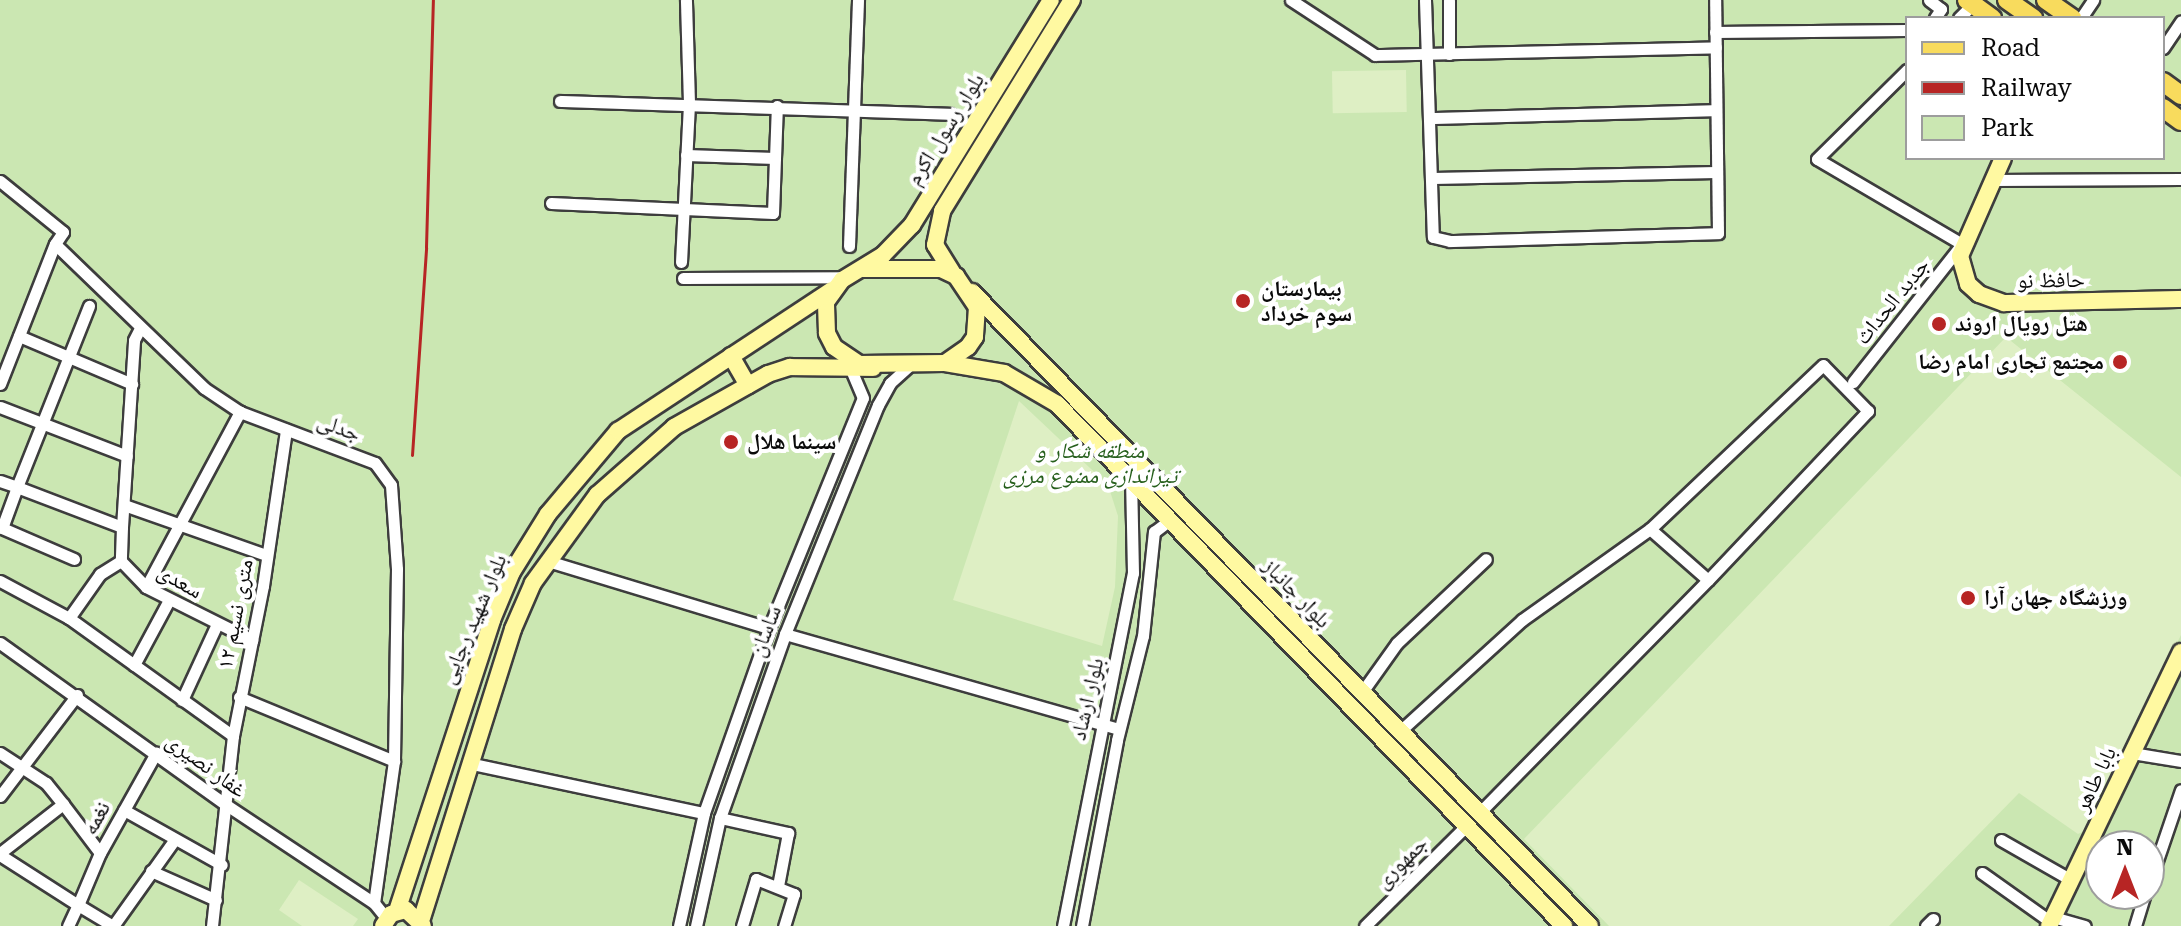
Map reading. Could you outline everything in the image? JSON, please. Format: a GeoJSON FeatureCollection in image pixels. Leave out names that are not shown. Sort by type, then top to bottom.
{"type":"FeatureCollection","features":[{"type":"Feature","properties":{"kind":"main road","name":"بلوار رسول اکرم"},"geometry":{"type":"LineString","coordinates":[[856,273],[912,225],[1051,0]]}},
{"type":"Feature","properties":{"kind":"main road","name":"بلوار رسول اکرم"},"geometry":{"type":"LineString","coordinates":[[956,276],[935,245],[938,220],[1072,0]]}},
{"type":"Feature","properties":{"kind":"main road"},"geometry":{"type":"LineString","coordinates":[[2007,0],[2030,16]]}},
{"type":"Feature","properties":{"kind":"main road"},"geometry":{"type":"LineString","coordinates":[[2046,0],[2069,16]]}},
{"type":"Feature","properties":{"kind":"main road"},"geometry":{"type":"LineString","coordinates":[[1970,2],[1989,16]]}},
{"type":"Feature","properties":{"kind":"main road"},"geometry":{"type":"LineString","coordinates":[[1962,244],[2002,160]]}},
{"type":"Feature","properties":{"kind":"main road","name":"حافظ نو"},"geometry":{"type":"LineString","coordinates":[[1962,244],[1962,270],[1968,284],[1992,301],[2181,299]]}},
{"type":"Feature","properties":{"kind":"main road"},"geometry":{"type":"LineString","coordinates":[[941,269],[956,276],[972,292],[977,307],[975,337],[959,357],[945,363],[873,368],[845,358],[834,347],[825,320],[832,290],[856,273],[941,269]]}},
{"type":"Feature","properties":{"kind":"main road","name":"بلوار شهید رجایی"},"geometry":{"type":"LineString","coordinates":[[389,919],[460,708],[512,572],[563,494],[618,431],[832,290]]}},
{"type":"Feature","properties":{"kind":"main road","name":"بلوار جانباز"},"geometry":{"type":"LineString","coordinates":[[972,292],[1590,926]]}},
{"type":"Feature","properties":{"kind":"main road"},"geometry":{"type":"LineString","coordinates":[[731,356],[748,386]]}},
{"type":"Feature","properties":{"kind":"main road","name":"بلوار جانباز"},"geometry":{"type":"LineString","coordinates":[[945,363],[986,366],[1037,389],[1131,480],[1564,926]]}},
{"type":"Feature","properties":{"kind":"main road","name":"بلوار شهید رجایی"},"geometry":{"type":"LineString","coordinates":[[422,923],[468,763],[513,629],[548,561],[597,495],[634,458],[748,386],[790,367],[873,368]]}},
{"type":"Feature","properties":{"kind":"main road","name":"بابا طاهر"},"geometry":{"type":"LineString","coordinates":[[2051,922],[2181,652]]}},
{"type":"Feature","properties":{"kind":"main road"},"geometry":{"type":"LineString","coordinates":[[1466,826],[1479,813]]}},
{"type":"Feature","properties":{"kind":"main road"},"geometry":{"type":"LineString","coordinates":[[389,919],[406,910],[422,923]]}},
{"type":"Feature","properties":{"kind":"street"},"geometry":{"type":"LineString","coordinates":[[681,262],[689,103],[686,0]]}},
{"type":"Feature","properties":{"kind":"street"},"geometry":{"type":"LineString","coordinates":[[849,246],[858,0]]}},
{"type":"Feature","properties":{"kind":"street"},"geometry":{"type":"LineString","coordinates":[[1291,0],[1375,55],[1716,47]]}},
{"type":"Feature","properties":{"kind":"street"},"geometry":{"type":"LineString","coordinates":[[1425,0],[1430,55],[1433,237],[1450,241],[1718,233],[1715,0]]}},
{"type":"Feature","properties":{"kind":"street"},"geometry":{"type":"LineString","coordinates":[[1449,0],[1449,54]]}},
{"type":"Feature","properties":{"kind":"street"},"geometry":{"type":"LineString","coordinates":[[1929,0],[1941,9],[1936,16]]}},
{"type":"Feature","properties":{"kind":"street"},"geometry":{"type":"LineString","coordinates":[[2165,45],[2181,21]]}},
{"type":"Feature","properties":{"kind":"street"},"geometry":{"type":"LineString","coordinates":[[1715,32],[1905,30]]}},
{"type":"Feature","properties":{"kind":"street"},"geometry":{"type":"LineString","coordinates":[[1905,72],[1817,159],[1962,244]]}},
{"type":"Feature","properties":{"kind":"street"},"geometry":{"type":"LineString","coordinates":[[560,101],[950,114]]}},
{"type":"Feature","properties":{"kind":"street"},"geometry":{"type":"LineString","coordinates":[[551,203],[773,213],[777,106]]}},
{"type":"Feature","properties":{"kind":"street"},"geometry":{"type":"LineString","coordinates":[[1431,118],[1715,110]]}},
{"type":"Feature","properties":{"kind":"street"},"geometry":{"type":"LineString","coordinates":[[686,155],[775,158]]}},
{"type":"Feature","properties":{"kind":"street"},"geometry":{"type":"LineString","coordinates":[[1433,178],[1716,172]]}},
{"type":"Feature","properties":{"kind":"street"},"geometry":{"type":"LineString","coordinates":[[1993,180],[2181,179]]}},
{"type":"Feature","properties":{"kind":"street","name":"جدلی"},"geometry":{"type":"LineString","coordinates":[[0,181],[63,232],[55,244],[204,388],[240,412],[375,463],[391,485],[397,569],[394,761],[374,903]]}},
{"type":"Feature","properties":{"kind":"street"},"geometry":{"type":"LineString","coordinates":[[0,384],[5,358],[19,336],[55,244]]}},
{"type":"Feature","properties":{"kind":"street","name":"جدبد الحداث"},"geometry":{"type":"LineString","coordinates":[[1853,382],[1962,244]]}},
{"type":"Feature","properties":{"kind":"street"},"geometry":{"type":"LineString","coordinates":[[683,278],[856,273]]}},
{"type":"Feature","properties":{"kind":"street"},"geometry":{"type":"LineString","coordinates":[[74,559],[2,528],[89,306]]}},
{"type":"Feature","properties":{"kind":"street"},"geometry":{"type":"LineString","coordinates":[[69,618],[100,574],[121,561],[134,340],[140,328]]}},
{"type":"Feature","properties":{"kind":"street"},"geometry":{"type":"LineString","coordinates":[[19,336],[132,384]]}},
{"type":"Feature","properties":{"kind":"street"},"geometry":{"type":"LineString","coordinates":[[1400,731],[1522,620],[1650,529],[1823,365],[1868,411],[1708,580],[1479,813]]}},
{"type":"Feature","properties":{"kind":"street","name":"ساسان"},"geometry":{"type":"LineString","coordinates":[[696,926],[720,818],[785,634],[878,405],[890,383],[909,366]]}},
{"type":"Feature","properties":{"kind":"street","name":"ساسان"},"geometry":{"type":"LineString","coordinates":[[679,926],[704,813],[769,628],[863,398],[850,367]]}},
{"type":"Feature","properties":{"kind":"street"},"geometry":{"type":"LineString","coordinates":[[0,407],[127,456]]}},
{"type":"Feature","properties":{"kind":"street"},"geometry":{"type":"LineString","coordinates":[[146,587],[240,412]]}},
{"type":"Feature","properties":{"kind":"street","name":"۱۲ متری نسیم"},"geometry":{"type":"LineString","coordinates":[[212,926],[222,865],[233,736],[286,430]]}},
{"type":"Feature","properties":{"kind":"street","name":"بلوار ارشاد"},"geometry":{"type":"LineString","coordinates":[[1063,926],[1099,726],[1133,573],[1131,480]]}},
{"type":"Feature","properties":{"kind":"street"},"geometry":{"type":"LineString","coordinates":[[0,481],[122,527]]}},
{"type":"Feature","properties":{"kind":"street"},"geometry":{"type":"LineString","coordinates":[[124,505],[266,555]]}},
{"type":"Feature","properties":{"kind":"street","name":"بلوار ارشاد"},"geometry":{"type":"LineString","coordinates":[[1082,926],[1119,729],[1143,636],[1154,532],[1170,520]]}},
{"type":"Feature","properties":{"kind":"street"},"geometry":{"type":"LineString","coordinates":[[1650,529],[1708,580]]}},
{"type":"Feature","properties":{"kind":"street"},"geometry":{"type":"LineString","coordinates":[[1362,692],[1397,643],[1486,559]]}},
{"type":"Feature","properties":{"kind":"street","name":"سعدی"},"geometry":{"type":"LineString","coordinates":[[121,561],[146,587],[252,640]]}},
{"type":"Feature","properties":{"kind":"street"},"geometry":{"type":"LineString","coordinates":[[548,561],[769,628]]}},
{"type":"Feature","properties":{"kind":"street"},"geometry":{"type":"LineString","coordinates":[[0,581],[69,618],[233,736]]}},
{"type":"Feature","properties":{"kind":"street"},"geometry":{"type":"LineString","coordinates":[[134,665],[169,600]]}},
{"type":"Feature","properties":{"kind":"street"},"geometry":{"type":"LineString","coordinates":[[182,700],[217,624]]}},
{"type":"Feature","properties":{"kind":"street"},"geometry":{"type":"LineString","coordinates":[[785,634],[1099,726],[1119,729]]}},
{"type":"Feature","properties":{"kind":"street","name":"غفار نصیری"},"geometry":{"type":"LineString","coordinates":[[0,643],[77,695],[228,806],[374,903],[389,919]]}},
{"type":"Feature","properties":{"kind":"street"},"geometry":{"type":"LineString","coordinates":[[0,796],[77,695]]}},
{"type":"Feature","properties":{"kind":"street"},"geometry":{"type":"LineString","coordinates":[[239,697],[394,761]]}},
{"type":"Feature","properties":{"kind":"street"},"geometry":{"type":"LineString","coordinates":[[0,753],[22,766],[63,804],[100,853]]}},
{"type":"Feature","properties":{"kind":"street","name":"نغمه"},"geometry":{"type":"LineString","coordinates":[[68,926],[100,853],[156,753]]}},
{"type":"Feature","properties":{"kind":"street"},"geometry":{"type":"LineString","coordinates":[[2132,753],[2181,761]]}},
{"type":"Feature","properties":{"kind":"street"},"geometry":{"type":"LineString","coordinates":[[468,763],[704,813]]}},
{"type":"Feature","properties":{"kind":"street"},"geometry":{"type":"LineString","coordinates":[[2165,837],[2181,790]]}},
{"type":"Feature","properties":{"kind":"street"},"geometry":{"type":"LineString","coordinates":[[63,804],[0,854],[113,926],[173,842]]}},
{"type":"Feature","properties":{"kind":"street"},"geometry":{"type":"LineString","coordinates":[[124,810],[173,842],[222,865]]}},
{"type":"Feature","properties":{"kind":"street"},"geometry":{"type":"LineString","coordinates":[[720,818],[788,833],[778,886]]}},
{"type":"Feature","properties":{"kind":"street","name":"جمهوری"},"geometry":{"type":"LineString","coordinates":[[1365,926],[1466,826]]}},
{"type":"Feature","properties":{"kind":"street"},"geometry":{"type":"LineString","coordinates":[[2001,840],[2071,880]]}},
{"type":"Feature","properties":{"kind":"street"},"geometry":{"type":"LineString","coordinates":[[151,871],[216,900]]}},
{"type":"Feature","properties":{"kind":"street"},"geometry":{"type":"LineString","coordinates":[[1982,873],[2051,922],[2085,926]]}},
{"type":"Feature","properties":{"kind":"street"},"geometry":{"type":"LineString","coordinates":[[742,926],[753,882],[778,886],[794,894],[784,926]]}},
{"type":"Feature","properties":{"kind":"green space","name":"منطقه شکار و تیراندازی ممنوع مرزی"},"geometry":{"type":"Polygon","coordinates":[[[0,0],[2181,0],[2181,926],[0,926],[0,0]]]}},
{"type":"Feature","properties":{"kind":"green space"},"geometry":{"type":"Polygon","coordinates":[[[1406,70],[1407,112],[1333,113],[1332,71],[1406,70]]]}},
{"type":"Feature","properties":{"kind":"green space","name":"ورزشگاه جهان آرا"},"geometry":{"type":"Polygon","coordinates":[[[2006,337],[2181,477],[2181,635],[2084,831],[2078,834],[2019,793],[1889,926],[1609,926],[1524,839],[2006,337]]]}},
{"type":"Feature","properties":{"kind":"green space"},"geometry":{"type":"Polygon","coordinates":[[[1019,401],[1108,485],[1118,516],[1115,587],[1102,646],[953,600],[1019,401]]]}},
{"type":"Feature","properties":{"kind":"green space"},"geometry":{"type":"Polygon","coordinates":[[[299,880],[358,919],[353,926],[302,926],[279,910],[299,880]]]}},
{"type":"Feature","properties":{"kind":"railway"},"geometry":{"type":"LineString","coordinates":[[412,455],[426,247],[433,0]]}},
{"type":"Feature","properties":{"kind":"place","name":"بیمارستان سوم خرداد"},"geometry":{"type":"Point","coordinates":[1243,301]}},
{"type":"Feature","properties":{"kind":"place","name":"هتل رویال اروند"},"geometry":{"type":"Point","coordinates":[1939,324]}},
{"type":"Feature","properties":{"kind":"place","name":"مجتمع تجاری امام رضا"},"geometry":{"type":"Point","coordinates":[2120,362]}},
{"type":"Feature","properties":{"kind":"place","name":"سینما هلال"},"geometry":{"type":"Point","coordinates":[731,442]}},
{"type":"Feature","properties":{"kind":"place","name":"ورزشگاه جهان آرا"},"geometry":{"type":"Point","coordinates":[1968,598]}}]}
